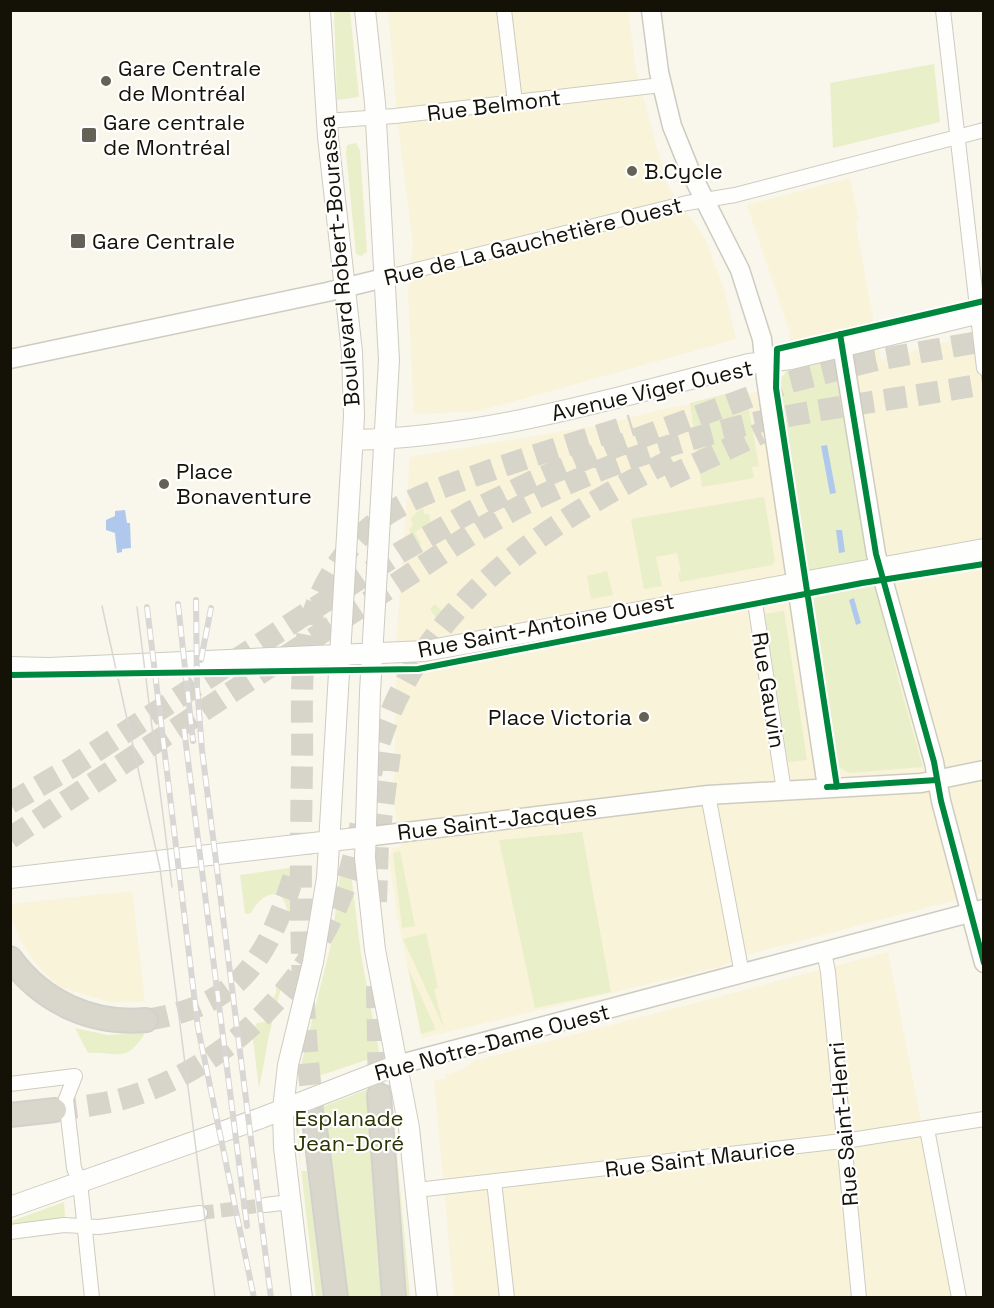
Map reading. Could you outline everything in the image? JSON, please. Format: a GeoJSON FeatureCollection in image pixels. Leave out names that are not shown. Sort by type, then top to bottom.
{"type":"FeatureCollection","features":[{"type":"Feature","properties":{"kind":"highway"},"geometry":{"type":"LineString","coordinates":[[10,958],[43,992],[75,1011],[111,1020],[146,1020]]}},
{"type":"Feature","properties":{"kind":"highway"},"geometry":{"type":"LineString","coordinates":[[379,1095],[394,1298]]}},
{"type":"Feature","properties":{"kind":"highway"},"geometry":{"type":"LineString","coordinates":[[18,1115],[55,1110]]}},
{"type":"Feature","properties":{"kind":"highway"},"geometry":{"type":"LineString","coordinates":[[314,1120],[336,1298]]}},
{"type":"Feature","properties":{"kind":"main road","name":"Boulevard Robert-Bourassa"},"geometry":{"type":"LineString","coordinates":[[302,1298],[284,1148],[284,1109],[292,1044],[320,925],[330,841],[353,440],[354,382],[326,121],[320,10]]}},
{"type":"Feature","properties":{"kind":"main road","name":"Boulevard Robert-Bourassa"},"geometry":{"type":"LineString","coordinates":[[365,10],[376,118],[388,360],[386,439],[372,655],[364,837],[372,927],[398,1065],[417,1190],[427,1298]]}},
{"type":"Feature","properties":{"kind":"main road","name":"Avenue Viger Ouest"},"geometry":{"type":"LineString","coordinates":[[353,440],[386,439],[503,425],[981,312]]}},
{"type":"Feature","properties":{"kind":"main road","name":"Rue Saint-Antoine Ouest"},"geometry":{"type":"LineString","coordinates":[[10,667],[372,655],[447,647],[984,549]]}},
{"type":"Feature","properties":{"kind":"main road","name":"Rue Saint-Antoine Ouest"},"geometry":{"type":"LineString","coordinates":[[10,654],[47,656],[77,666]]}},
{"type":"Feature","properties":{"kind":"main road","name":"Rue Saint-Jacques"},"geometry":{"type":"LineString","coordinates":[[10,879],[364,837]]}},
{"type":"Feature","properties":{"kind":"main road","name":"Rue Notre-Dame Ouest"},"geometry":{"type":"LineString","coordinates":[[10,1207],[284,1109],[398,1065]]}},
{"type":"Feature","properties":{"kind":"street"},"geometry":{"type":"LineString","coordinates":[[504,10],[515,102]]}},
{"type":"Feature","properties":{"kind":"street"},"geometry":{"type":"LineString","coordinates":[[651,10],[661,85],[676,138],[740,270],[762,339],[827,787]]}},
{"type":"Feature","properties":{"kind":"street"},"geometry":{"type":"LineString","coordinates":[[943,10],[981,312],[984,368]]}},
{"type":"Feature","properties":{"kind":"street","name":"Rue Belmont"},"geometry":{"type":"LineString","coordinates":[[326,121],[376,118],[661,85]]}},
{"type":"Feature","properties":{"kind":"street","name":"Rue de La Gauchetière Ouest"},"geometry":{"type":"LineString","coordinates":[[10,359],[345,288],[706,200],[735,195],[984,130]]}},
{"type":"Feature","properties":{"kind":"street"},"geometry":{"type":"LineString","coordinates":[[842,346],[880,568],[937,780],[977,911],[984,963]]}},
{"type":"Feature","properties":{"kind":"street","name":"Rue Gauvin"},"geometry":{"type":"LineString","coordinates":[[753,590],[784,790]]}},
{"type":"Feature","properties":{"kind":"street","name":"Rue Saint-Jacques"},"geometry":{"type":"LineString","coordinates":[[364,837],[708,795],[937,780],[984,770]]}},
{"type":"Feature","properties":{"kind":"street"},"geometry":{"type":"LineString","coordinates":[[708,795],[742,974]]}},
{"type":"Feature","properties":{"kind":"street","name":"Rue Notre-Dame Ouest"},"geometry":{"type":"LineString","coordinates":[[398,1065],[977,911]]}},
{"type":"Feature","properties":{"kind":"street","name":"Rue Saint-Henri"},"geometry":{"type":"LineString","coordinates":[[824,952],[828,972],[859,1298]]}},
{"type":"Feature","properties":{"kind":"street"},"geometry":{"type":"LineString","coordinates":[[10,1084],[75,1076],[66,1099],[74,1168],[80,1182],[92,1298]]}},
{"type":"Feature","properties":{"kind":"street","name":"Rue Saint Maurice"},"geometry":{"type":"LineString","coordinates":[[417,1190],[844,1141],[984,1119]]}},
{"type":"Feature","properties":{"kind":"street"},"geometry":{"type":"LineString","coordinates":[[927,1129],[958,1298]]}},
{"type":"Feature","properties":{"kind":"street"},"geometry":{"type":"LineString","coordinates":[[494,1181],[507,1298]]}},
{"type":"Feature","properties":{"kind":"street"},"geometry":{"type":"LineString","coordinates":[[265,1204],[290,1202]]}},
{"type":"Feature","properties":{"kind":"street"},"geometry":{"type":"LineString","coordinates":[[10,1232],[64,1225],[99,1227],[200,1214]]}},
{"type":"Feature","properties":{"kind":"shaded area"},"geometry":{"type":"Polygon","coordinates":[[[388,11],[628,11],[636,71],[667,185],[704,236],[724,289],[736,339],[479,411],[414,414],[408,292],[413,246],[399,133],[388,11]]]}},
{"type":"Feature","properties":{"kind":"shaded area"},"geometry":{"type":"Polygon","coordinates":[[[850,178],[859,220],[855,221],[881,360],[983,332],[983,893],[750,954],[719,967],[422,1038],[397,915],[389,859],[392,848],[401,847],[394,805],[397,633],[410,457],[601,425],[663,409],[788,386],[790,333],[747,205],[850,178]]]}},
{"type":"Feature","properties":{"kind":"shaded area"},"geometry":{"type":"Polygon","coordinates":[[[132,891],[145,1002],[109,1002],[60,987],[33,960],[20,939],[11,916],[11,904],[132,891]]]}},
{"type":"Feature","properties":{"kind":"shaded area"},"geometry":{"type":"Polygon","coordinates":[[[888,952],[955,1297],[454,1297],[434,1080],[446,1079],[447,1074],[462,1070],[474,1061],[888,952]]]}},
{"type":"Feature","properties":{"kind":"green space"},"geometry":{"type":"Polygon","coordinates":[[[334,11],[350,11],[359,97],[337,100],[334,11]]]}},
{"type":"Feature","properties":{"kind":"green space"},"geometry":{"type":"Polygon","coordinates":[[[934,64],[940,122],[833,148],[830,83],[934,64]]]}},
{"type":"Feature","properties":{"kind":"green space"},"geometry":{"type":"Polygon","coordinates":[[[356,143],[360,151],[367,252],[361,256],[356,254],[346,152],[347,145],[356,143]]]}},
{"type":"Feature","properties":{"kind":"green space"},"geometry":{"type":"Polygon","coordinates":[[[827,362],[835,367],[866,542],[899,683],[923,767],[849,773],[839,767],[778,381],[788,370],[827,362]]]}},
{"type":"Feature","properties":{"kind":"green space"},"geometry":{"type":"Polygon","coordinates":[[[745,389],[759,466],[752,467],[754,478],[702,487],[690,403],[745,389]]]}},
{"type":"Feature","properties":{"kind":"green space"},"geometry":{"type":"Polygon","coordinates":[[[764,497],[775,560],[772,565],[680,582],[678,573],[681,572],[677,553],[656,557],[662,586],[644,589],[631,519],[764,497]]]}},
{"type":"Feature","properties":{"kind":"green space"},"geometry":{"type":"Polygon","coordinates":[[[423,507],[424,514],[429,514],[433,538],[422,527],[415,533],[421,543],[418,549],[409,529],[413,526],[411,518],[423,507]]]}},
{"type":"Feature","properties":{"kind":"green space"},"geometry":{"type":"Polygon","coordinates":[[[607,571],[613,595],[591,599],[587,576],[607,571]]]}},
{"type":"Feature","properties":{"kind":"green space"},"geometry":{"type":"Polygon","coordinates":[[[435,604],[441,610],[444,626],[430,609],[435,604]]]}},
{"type":"Feature","properties":{"kind":"green space"},"geometry":{"type":"Polygon","coordinates":[[[784,611],[807,760],[788,762],[765,614],[784,611]]]}},
{"type":"Feature","properties":{"kind":"green space"},"geometry":{"type":"Polygon","coordinates":[[[582,832],[611,992],[535,1008],[499,840],[582,832]]]}},
{"type":"Feature","properties":{"kind":"green space"},"geometry":{"type":"Polygon","coordinates":[[[400,851],[415,926],[402,928],[393,853],[400,851]]]}},
{"type":"Feature","properties":{"kind":"green space"},"geometry":{"type":"Polygon","coordinates":[[[349,857],[361,955],[379,1051],[372,1058],[307,1080],[301,1076],[301,1065],[332,940],[342,859],[349,857]]]}},
{"type":"Feature","properties":{"kind":"green space"},"geometry":{"type":"Polygon","coordinates":[[[293,869],[297,877],[297,889],[299,889],[295,915],[288,914],[282,898],[272,894],[260,900],[251,913],[245,914],[240,875],[293,869]]]}},
{"type":"Feature","properties":{"kind":"green space"},"geometry":{"type":"Polygon","coordinates":[[[426,933],[438,988],[434,989],[444,1028],[403,939],[426,933]]]}},
{"type":"Feature","properties":{"kind":"green space"},"geometry":{"type":"Polygon","coordinates":[[[408,968],[434,1025],[435,1030],[421,1034],[408,968]]]}},
{"type":"Feature","properties":{"kind":"green space"},"geometry":{"type":"Polygon","coordinates":[[[276,983],[282,984],[259,1089],[252,1031],[257,1023],[270,1021],[268,1004],[276,994],[276,983]]]}},
{"type":"Feature","properties":{"kind":"green space"},"geometry":{"type":"Polygon","coordinates":[[[75,1028],[107,1035],[145,1033],[138,1043],[126,1053],[88,1053],[75,1028]]]}},
{"type":"Feature","properties":{"kind":"green space","name":"Esplanade Jean-Doré"},"geometry":{"type":"Polygon","coordinates":[[[374,1087],[386,1297],[345,1297],[301,1115],[374,1087]]]}},
{"type":"Feature","properties":{"kind":"green space"},"geometry":{"type":"Polygon","coordinates":[[[298,1123],[301,1166],[296,1126],[298,1123]]]}},
{"type":"Feature","properties":{"kind":"green space"},"geometry":{"type":"Polygon","coordinates":[[[393,1134],[397,1155],[410,1297],[403,1297],[393,1134]]]}},
{"type":"Feature","properties":{"kind":"green space"},"geometry":{"type":"Polygon","coordinates":[[[301,1171],[307,1171],[323,1297],[316,1297],[301,1171]]]}},
{"type":"Feature","properties":{"kind":"green space"},"geometry":{"type":"Polygon","coordinates":[[[64,1202],[65,1217],[13,1225],[12,1221],[64,1202]]]}},
{"type":"Feature","properties":{"kind":"water"},"geometry":{"type":"Polygon","coordinates":[[[827,445],[836,493],[830,494],[821,446],[827,445]]]}},
{"type":"Feature","properties":{"kind":"water"},"geometry":{"type":"Polygon","coordinates":[[[125,510],[127,523],[130,523],[131,548],[122,549],[122,552],[117,553],[115,533],[106,530],[106,520],[115,516],[115,511],[125,510]]]}},
{"type":"Feature","properties":{"kind":"water"},"geometry":{"type":"Polygon","coordinates":[[[836,530],[842,530],[845,552],[839,553],[836,530]]]}},
{"type":"Feature","properties":{"kind":"water"},"geometry":{"type":"Polygon","coordinates":[[[854,598],[861,623],[856,625],[849,600],[854,598]]]}},
{"type":"Feature","properties":{"kind":"tunnel"},"geometry":{"type":"LineString","coordinates":[[10,803],[72,767],[399,553],[472,511],[529,483],[607,450],[790,382],[876,360],[984,341]]}},
{"type":"Feature","properties":{"kind":"tunnel"},"geometry":{"type":"LineString","coordinates":[[10,838],[470,535],[502,516],[570,483],[641,455],[749,424],[984,384]]}},
{"type":"Feature","properties":{"kind":"tunnel"},"geometry":{"type":"LineString","coordinates":[[314,1118],[303,985],[302,692],[307,638],[320,595],[333,571],[358,538],[380,519],[406,503],[496,468],[632,425]]}},
{"type":"Feature","properties":{"kind":"tunnel"},"geometry":{"type":"LineString","coordinates":[[666,478],[761,433]]}},
{"type":"Feature","properties":{"kind":"tunnel"},"geometry":{"type":"LineString","coordinates":[[371,774],[389,716],[415,665],[448,619],[487,579],[531,543],[579,511],[681,455]]}},
{"type":"Feature","properties":{"kind":"tunnel"},"geometry":{"type":"LineString","coordinates":[[376,902],[378,843],[390,753]]}},
{"type":"Feature","properties":{"kind":"tunnel"},"geometry":{"type":"LineString","coordinates":[[55,1110],[114,1101],[159,1086],[194,1068],[227,1046],[257,1020],[285,991],[308,959],[328,925],[347,880],[362,818]]}},
{"type":"Feature","properties":{"kind":"tunnel"},"geometry":{"type":"LineString","coordinates":[[146,1020],[179,1013],[206,1003],[228,990],[246,973],[261,953],[273,930],[295,872]]}},
{"type":"Feature","properties":{"kind":"tunnel"},"geometry":{"type":"LineString","coordinates":[[377,986],[379,1095]]}},
{"type":"Feature","properties":{"kind":"tunnel"},"geometry":{"type":"LineString","coordinates":[[200,1213],[265,1205]]}},
{"type":"Feature","properties":{"kind":"tram line"},"geometry":{"type":"LineString","coordinates":[[102,606],[160,868],[215,1298]]}},
{"type":"Feature","properties":{"kind":"tram line"},"geometry":{"type":"LineString","coordinates":[[137,607],[172,887]]}},
{"type":"Feature","properties":{"kind":"railway"},"geometry":{"type":"LineString","coordinates":[[196,600],[197,686],[202,750],[271,1298]]}},
{"type":"Feature","properties":{"kind":"railway"},"geometry":{"type":"LineString","coordinates":[[178,604],[193,741]]}},
{"type":"Feature","properties":{"kind":"railway"},"geometry":{"type":"LineString","coordinates":[[147,607],[198,1028],[254,1298]]}},
{"type":"Feature","properties":{"kind":"railway"},"geometry":{"type":"LineString","coordinates":[[201,660],[211,608]]}},
{"type":"Feature","properties":{"kind":"railway"},"geometry":{"type":"LineString","coordinates":[[184,729],[247,1226]]}},
{"type":"Feature","properties":{"kind":"cycle path"},"geometry":{"type":"LineString","coordinates":[[837,787],[776,388],[777,349],[984,301]]}},
{"type":"Feature","properties":{"kind":"cycle path"},"geometry":{"type":"LineString","coordinates":[[840,334],[876,554],[934,762],[941,801],[984,963]]}},
{"type":"Feature","properties":{"kind":"cycle path"},"geometry":{"type":"LineString","coordinates":[[10,675],[418,669],[862,583],[984,564]]}},
{"type":"Feature","properties":{"kind":"cycle path"},"geometry":{"type":"LineString","coordinates":[[827,787],[937,780]]}},
{"type":"Feature","properties":{"kind":"place","name":"Gare Centrale de Montréal"},"geometry":{"type":"Point","coordinates":[106,81]}},
{"type":"Feature","properties":{"kind":"place","name":"Gare centrale de Montréal"},"geometry":{"type":"Point","coordinates":[89,135]}},
{"type":"Feature","properties":{"kind":"place","name":"B.Cycle"},"geometry":{"type":"Point","coordinates":[632,171]}},
{"type":"Feature","properties":{"kind":"place","name":"Gare Centrale"},"geometry":{"type":"Point","coordinates":[78,241]}},
{"type":"Feature","properties":{"kind":"place","name":"Place Bonaventure"},"geometry":{"type":"Point","coordinates":[164,484]}},
{"type":"Feature","properties":{"kind":"place","name":"Place Victoria"},"geometry":{"type":"Point","coordinates":[644,717]}}]}
